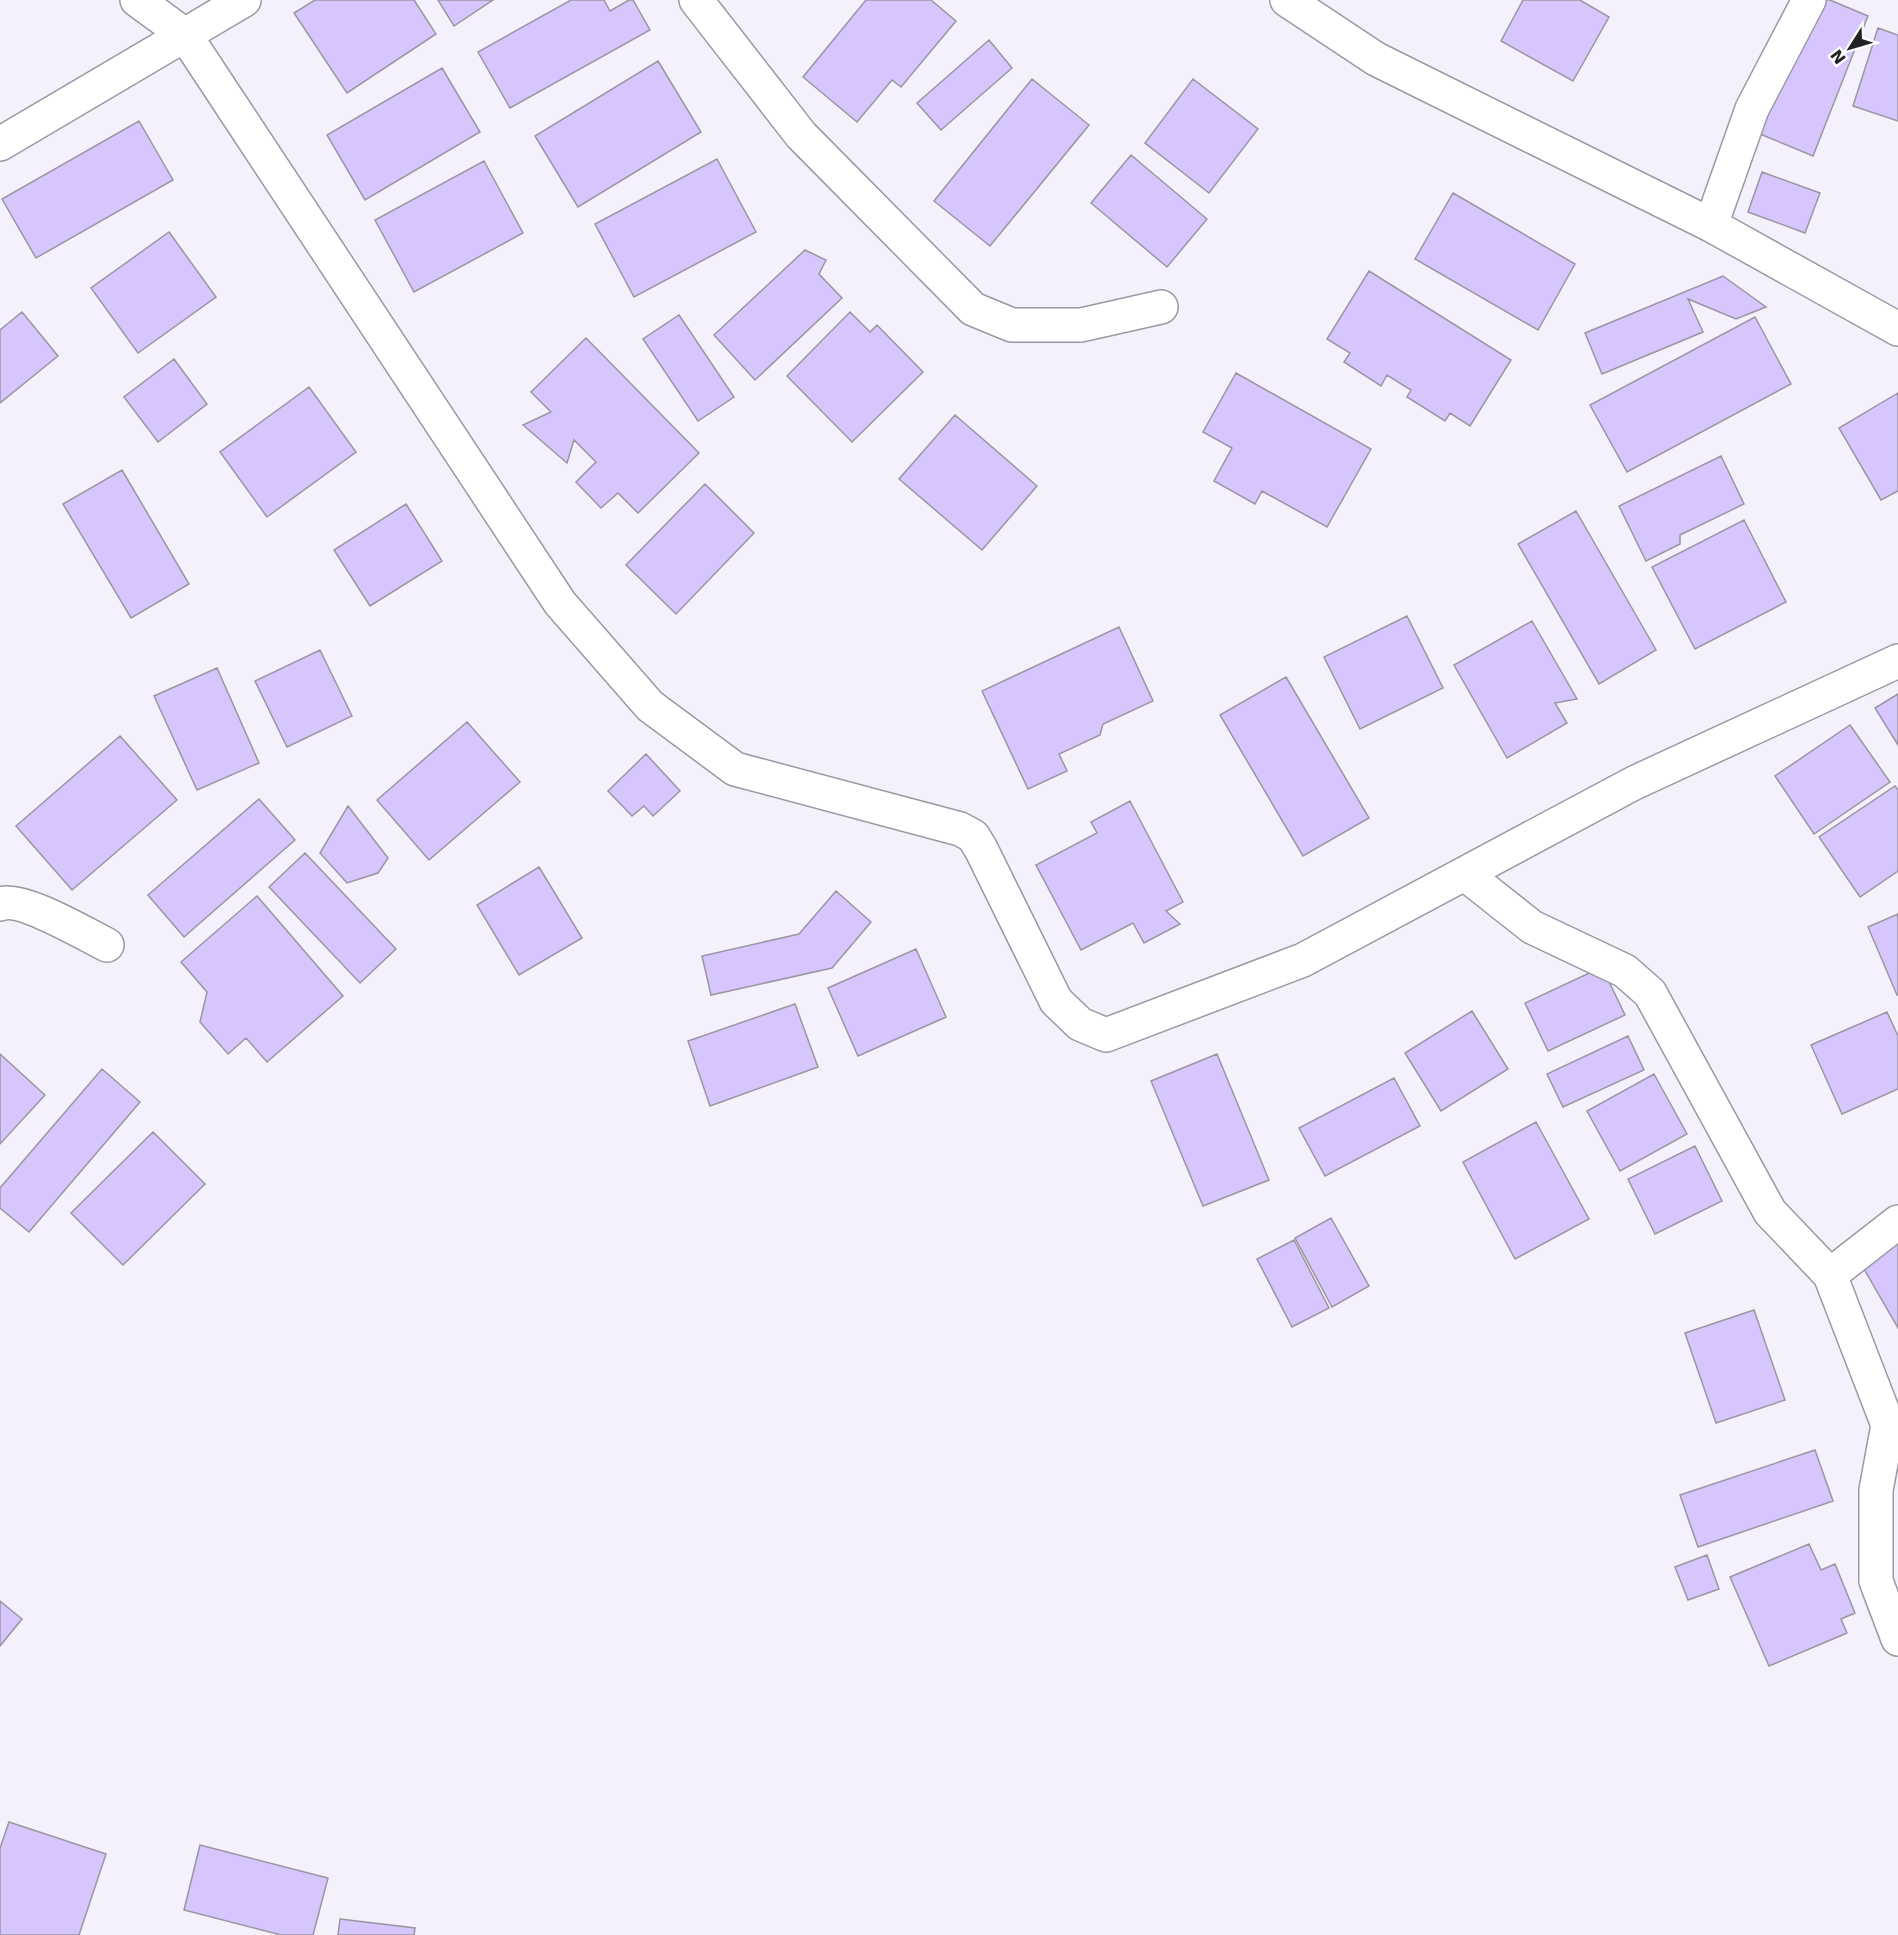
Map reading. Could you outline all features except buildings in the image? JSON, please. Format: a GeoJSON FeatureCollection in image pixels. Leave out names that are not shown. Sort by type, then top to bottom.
{"type":"FeatureCollection","features":[{"type":"Feature","properties":{"kind":"street"},"geometry":{"type":"LineString","coordinates":[[137,0],[184,35],[560,603],[650,706],[735,769],[960,829],[973,836],[1056,1001],[1080,1024],[1106,1035],[1303,960],[1634,783],[1898,660]]}},
{"type":"Feature","properties":{"kind":"street"},"geometry":{"type":"LineString","coordinates":[[0,144],[244,0]]}},
{"type":"Feature","properties":{"kind":"street"},"geometry":{"type":"LineString","coordinates":[[696,0],[801,135],[973,309],[1012,326],[1081,325],[1161,307]]}},
{"type":"Feature","properties":{"kind":"street"},"geometry":{"type":"LineString","coordinates":[[1287,0],[1376,59],[1711,225],[1898,329]]}},
{"type":"Feature","properties":{"kind":"street"},"geometry":{"type":"LineString","coordinates":[[1711,225],[1752,109],[1809,0]]}},
{"type":"Feature","properties":{"kind":"street"},"geometry":{"type":"LineString","coordinates":[[1465,874],[1532,927],[1625,972],[1650,993],[1770,1212],[1830,1275],[1888,1425],[1876,1490],[1876,1581],[1898,1639]]}},
{"type":"Feature","properties":{"kind":"street"},"geometry":{"type":"LineString","coordinates":[[0,904],[6,902],[30,907],[107,945]]}},
{"type":"Feature","properties":{"kind":"street"},"geometry":{"type":"LineString","coordinates":[[1830,1275],[1898,1222]]}}]}
